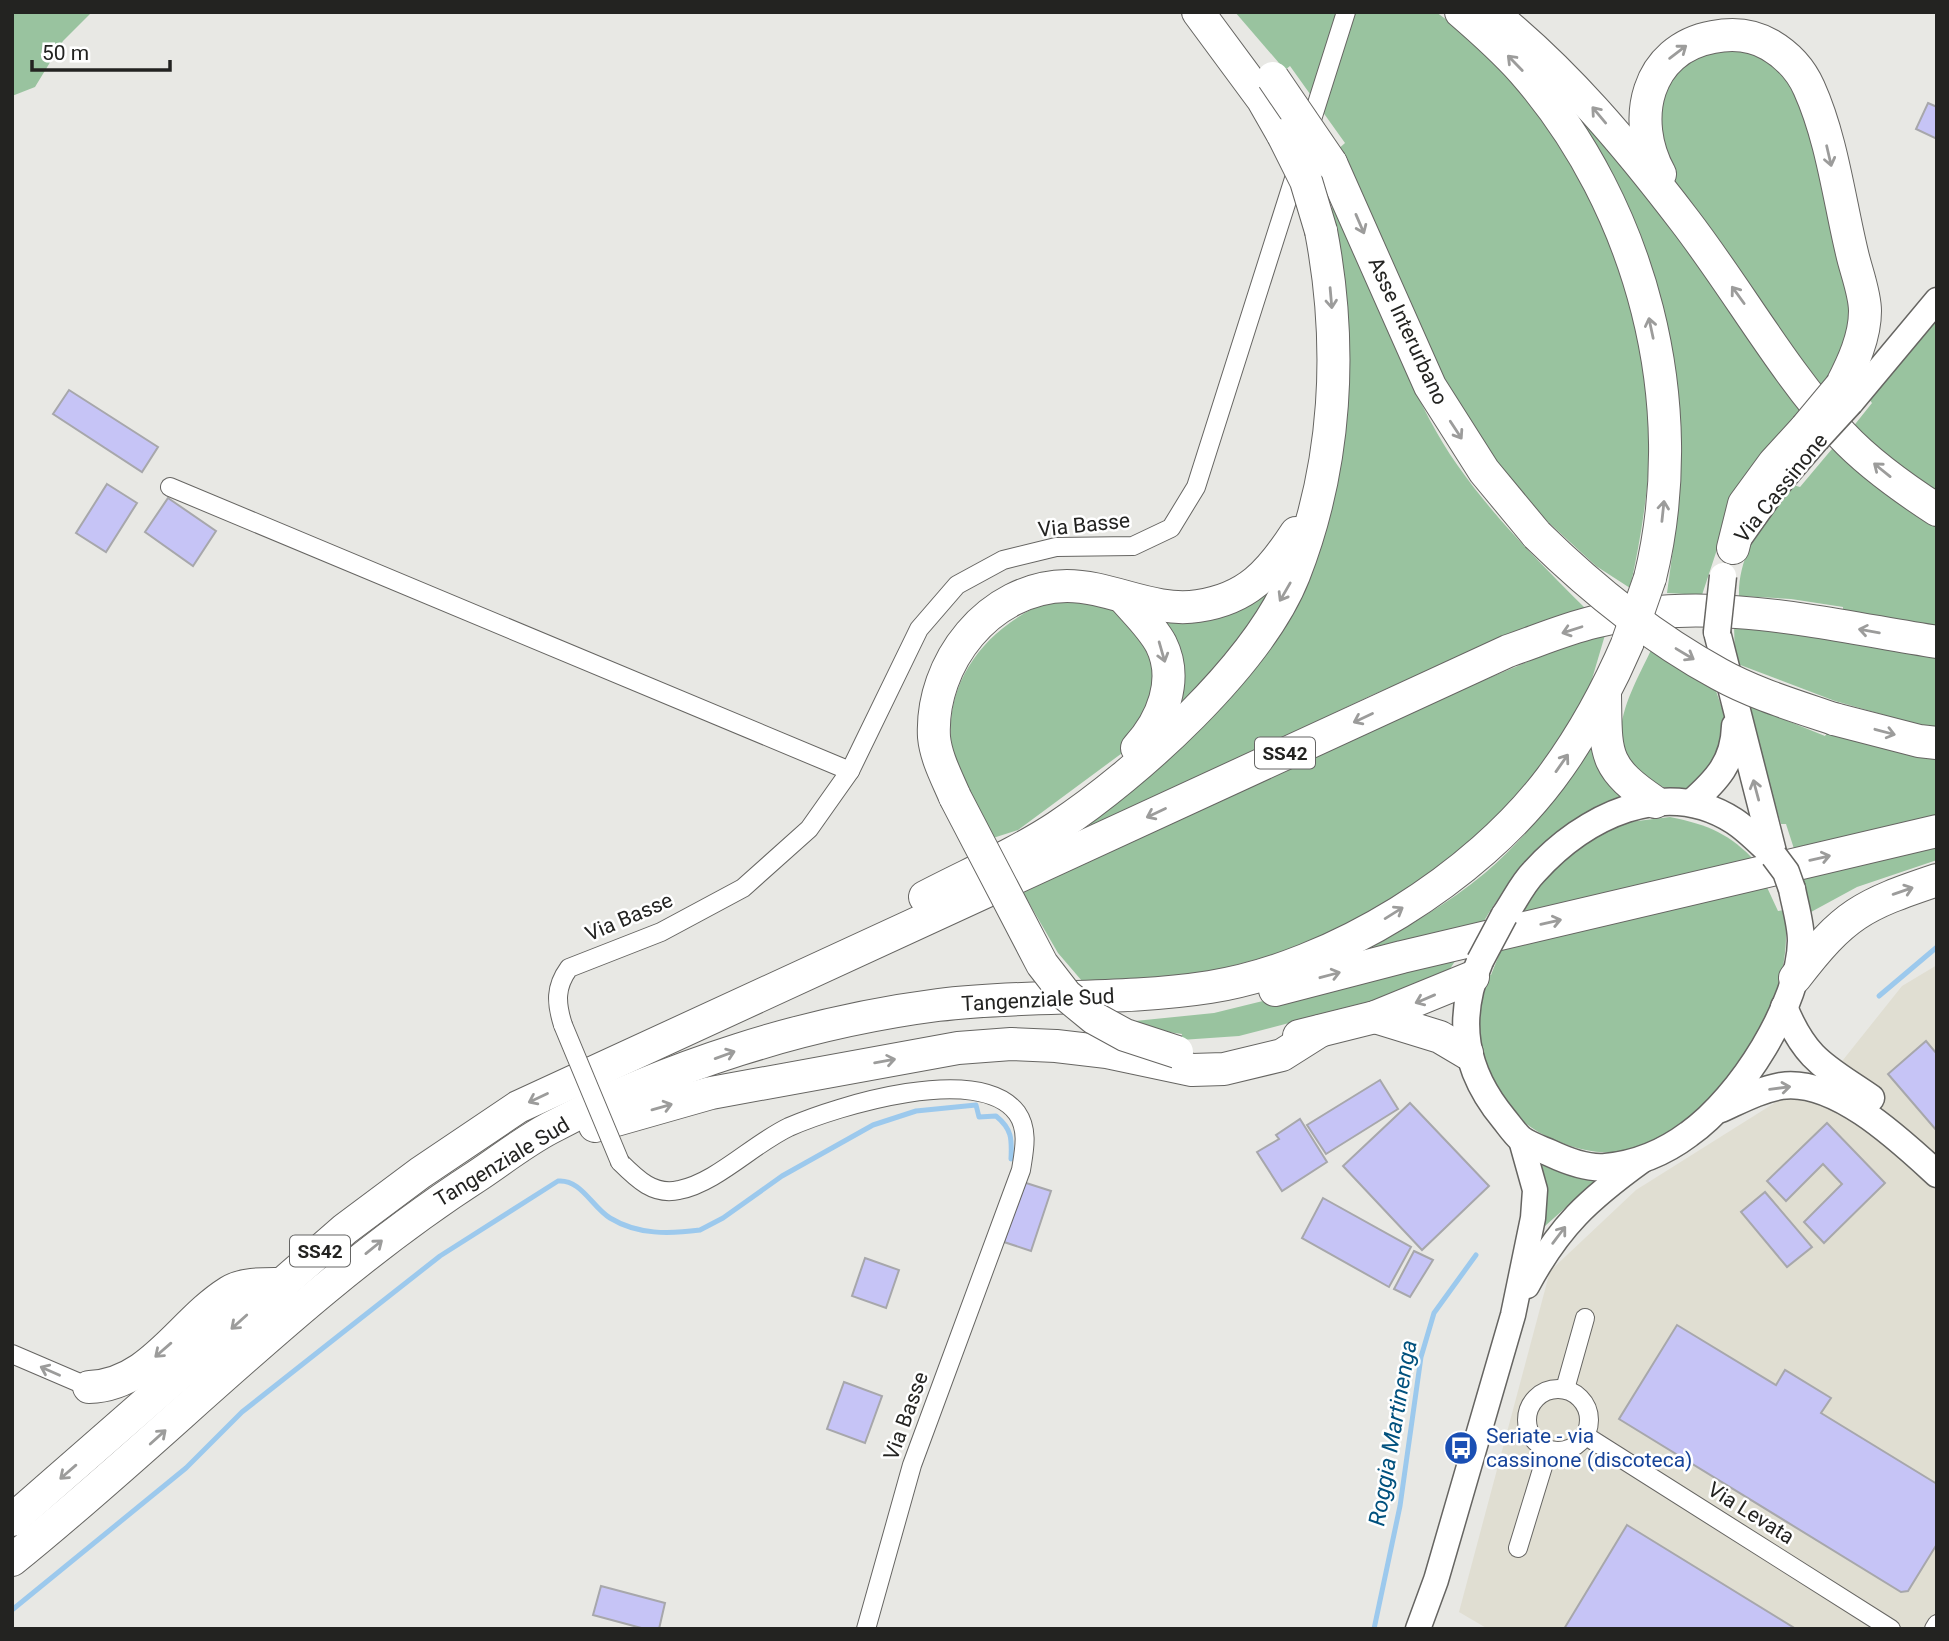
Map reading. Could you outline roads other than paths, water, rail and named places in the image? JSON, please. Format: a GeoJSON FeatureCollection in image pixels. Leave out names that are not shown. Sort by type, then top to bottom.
{"type":"FeatureCollection","features":[{"type":"Feature","properties":{"kind":"highway"},"geometry":{"type":"LineString","coordinates":[[666,1038],[778,970],[869,927],[1053,830],[1087,807],[1175,731],[1216,690],[1257,636],[1294,576],[1329,449],[1334,395],[1334,331],[1321,230],[1306,181],[1283,135],[1263,100],[1198,12]]}},
{"type":"Feature","properties":{"kind":"highway","name":"Asse Interurbano"},"geometry":{"type":"LineString","coordinates":[[1218,12],[1273,78],[1331,163],[1430,386],[1484,471],[1537,535],[1581,578],[1674,647],[1721,675],[1834,719],[1919,741],[1937,743]]}},
{"type":"Feature","properties":{"kind":"highway"},"geometry":{"type":"LineString","coordinates":[[1145,995],[1213,987],[1272,972],[1320,954],[1420,897],[1467,865],[1549,782],[1605,695],[1628,642],[1650,578],[1661,536],[1665,491],[1665,394],[1635,269],[1620,226],[1600,186],[1556,114],[1523,71],[1461,12]]}},
{"type":"Feature","properties":{"kind":"highway"},"geometry":{"type":"LineString","coordinates":[[1491,12],[1542,54],[1591,105],[1685,222],[1827,417],[1859,452],[1937,510]]}},
{"type":"Feature","properties":{"kind":"highway"},"geometry":{"type":"LineString","coordinates":[[1685,222],[1646,143],[1644,114],[1648,91],[1663,65],[1690,44],[1719,36],[1757,39],[1784,55],[1809,89],[1822,128],[1865,310],[1846,395],[1812,434],[1774,463],[1744,504],[1728,562]]}},
{"type":"Feature","properties":{"kind":"highway"},"geometry":{"type":"LineString","coordinates":[[1315,505],[1273,568],[1238,594],[1196,607],[1162,605],[1066,586],[1031,592],[998,608],[972,630],[952,658],[939,688],[934,717],[934,740],[955,797],[1042,964],[1066,995],[1094,1018],[1125,1035],[1177,1052],[1211,1054],[1375,1017],[1476,969]]}},
{"type":"Feature","properties":{"kind":"highway"},"geometry":{"type":"LineString","coordinates":[[1008,853],[1139,747],[1156,725],[1164,708],[1168,686],[1162,646],[1124,598]]}},
{"type":"Feature","properties":{"kind":"highway","name":"SS42"},"geometry":{"type":"LineString","coordinates":[[666,1038],[1508,651],[1595,622],[1692,610],[1779,615],[1937,642]]}},
{"type":"Feature","properties":{"kind":"highway"},"geometry":{"type":"LineString","coordinates":[[1605,695],[1607,749],[1614,769],[1625,782],[1655,802]]}},
{"type":"Feature","properties":{"kind":"highway","name":"SS42"},"geometry":{"type":"LineString","coordinates":[[1145,995],[1190,1009],[1937,831]]}},
{"type":"Feature","properties":{"kind":"highway"},"geometry":{"type":"LineString","coordinates":[[1796,978],[1827,937],[1849,918],[1883,898],[1937,880]]}},
{"type":"Feature","properties":{"kind":"highway","name":"Tangenziale Sud"},"geometry":{"type":"LineString","coordinates":[[12,1560],[122,1469],[379,1243],[549,1129],[676,1072],[737,1050],[814,1028],[885,1013],[1006,998],[1145,995]]}},
{"type":"Feature","properties":{"kind":"highway"},"geometry":{"type":"LineString","coordinates":[[1375,1017],[1440,1037],[1467,1054]]}},
{"type":"Feature","properties":{"kind":"highway"},"geometry":{"type":"LineString","coordinates":[[549,1129],[578,1132],[711,1093],[958,1048],[1012,1044],[1056,1046],[1107,1052],[1192,1070],[1224,1069],[1282,1055],[1320,1031]]}},
{"type":"Feature","properties":{"kind":"highway","name":"Tangenziale Sud"},"geometry":{"type":"LineString","coordinates":[[12,1521],[345,1229],[420,1172],[518,1107],[666,1038]]}},
{"type":"Feature","properties":{"kind":"highway"},"geometry":{"type":"LineString","coordinates":[[89,1387],[107,1386],[133,1376],[230,1291],[252,1285],[282,1284]]}},
{"type":"Feature","properties":{"kind":"main road"},"geometry":{"type":"LineString","coordinates":[[1846,395],[1937,300]]}},
{"type":"Feature","properties":{"kind":"main road"},"geometry":{"type":"LineString","coordinates":[[1728,562],[1717,632],[1774,856]]}},
{"type":"Feature","properties":{"kind":"main road"},"geometry":{"type":"LineString","coordinates":[[1692,803],[1728,764],[1734,747],[1735,710]]}},
{"type":"Feature","properties":{"kind":"main road"},"geometry":{"type":"LineString","coordinates":[[1418,1629],[1436,1580],[1513,1315],[1533,1218],[1535,1190],[1521,1140],[1491,1103],[1476,1079],[1467,1054],[1467,1013],[1476,969],[1504,916],[1533,872],[1563,846],[1622,808],[1655,802],[1692,803],[1733,820],[1774,856],[1786,872],[1792,889],[1801,940],[1796,978],[1758,1055],[1717,1112]]}},
{"type":"Feature","properties":{"kind":"main road"},"geometry":{"type":"LineString","coordinates":[[1784,1007],[1793,1030],[1810,1056],[1871,1098],[1896,1124],[1930,1168]]}},
{"type":"Feature","properties":{"kind":"main road"},"geometry":{"type":"LineString","coordinates":[[1513,1315],[1560,1231],[1588,1202],[1644,1159],[1689,1135],[1717,1112],[1757,1092],[1785,1086],[1810,1089],[1838,1097],[1930,1168]]}},
{"type":"Feature","properties":{"kind":"main road"},"geometry":{"type":"LineString","coordinates":[[1521,1140],[1570,1162],[1603,1168],[1644,1159]]}},
{"type":"Feature","properties":{"kind":"street","name":"Via Basse"},"geometry":{"type":"LineString","coordinates":[[866,1629],[912,1465],[1021,1170],[1024,1137],[1016,1112],[975,1090],[916,1090],[866,1101],[790,1127],[696,1185],[677,1191],[659,1191],[637,1180],[620,1162],[563,1025],[557,995],[560,981],[569,968],[661,932],[743,888],[808,829],[850,772],[919,629],[957,585],[1003,560],[1056,547],[1133,546],[1171,528],[1196,487],[1346,12]]}},
{"type":"Feature","properties":{"kind":"street"},"geometry":{"type":"LineString","coordinates":[[170,486],[850,772]]}},
{"type":"Feature","properties":{"kind":"street"},"geometry":{"type":"LineString","coordinates":[[1565,1389],[1585,1318]]}},
{"type":"Feature","properties":{"kind":"street"},"geometry":{"type":"LineString","coordinates":[[12,1354],[89,1387]]}},
{"type":"Feature","properties":{"kind":"street"},"geometry":{"type":"LineString","coordinates":[[1565,1389],[1582,1399],[1587,1407],[1590,1427],[1586,1436],[1569,1450],[1548,1450],[1531,1437],[1527,1417],[1536,1398],[1547,1391],[1565,1389]]}},
{"type":"Feature","properties":{"kind":"street","name":"Via Levata"},"geometry":{"type":"LineString","coordinates":[[1586,1436],[1891,1629]]}},
{"type":"Feature","properties":{"kind":"street"},"geometry":{"type":"LineString","coordinates":[[1518,1548],[1548,1450]]}},
{"type":"Feature","properties":{"kind":"street"},"geometry":{"type":"LineString","coordinates":[[1934,1629],[1937,1624]]}},
{"type":"Feature","properties":{"kind":"waterway","name":"Roggia Martinenga"},"geometry":{"type":"LineString","coordinates":[[1879,996],[1937,947]]}},
{"type":"Feature","properties":{"kind":"waterway"},"geometry":{"type":"LineString","coordinates":[[12,1610],[186,1468],[242,1412],[440,1256],[558,1181],[573,1184],[604,1213],[621,1224],[654,1232],[677,1232],[700,1230],[723,1218],[782,1176],[873,1125],[916,1111],[976,1105],[979,1117],[996,1116],[1005,1125],[1011,1140],[1011,1159]]}},
{"type":"Feature","properties":{"kind":"waterway","name":"Roggia Martinenga"},"geometry":{"type":"LineString","coordinates":[[1374,1629],[1400,1506],[1421,1357],[1434,1313],[1476,1255]]}},
{"type":"Feature","properties":{"kind":"place","name":"Seriate - via cassinone (discoteca)"},"geometry":{"type":"Point","coordinates":[1461,1448]}}]}
